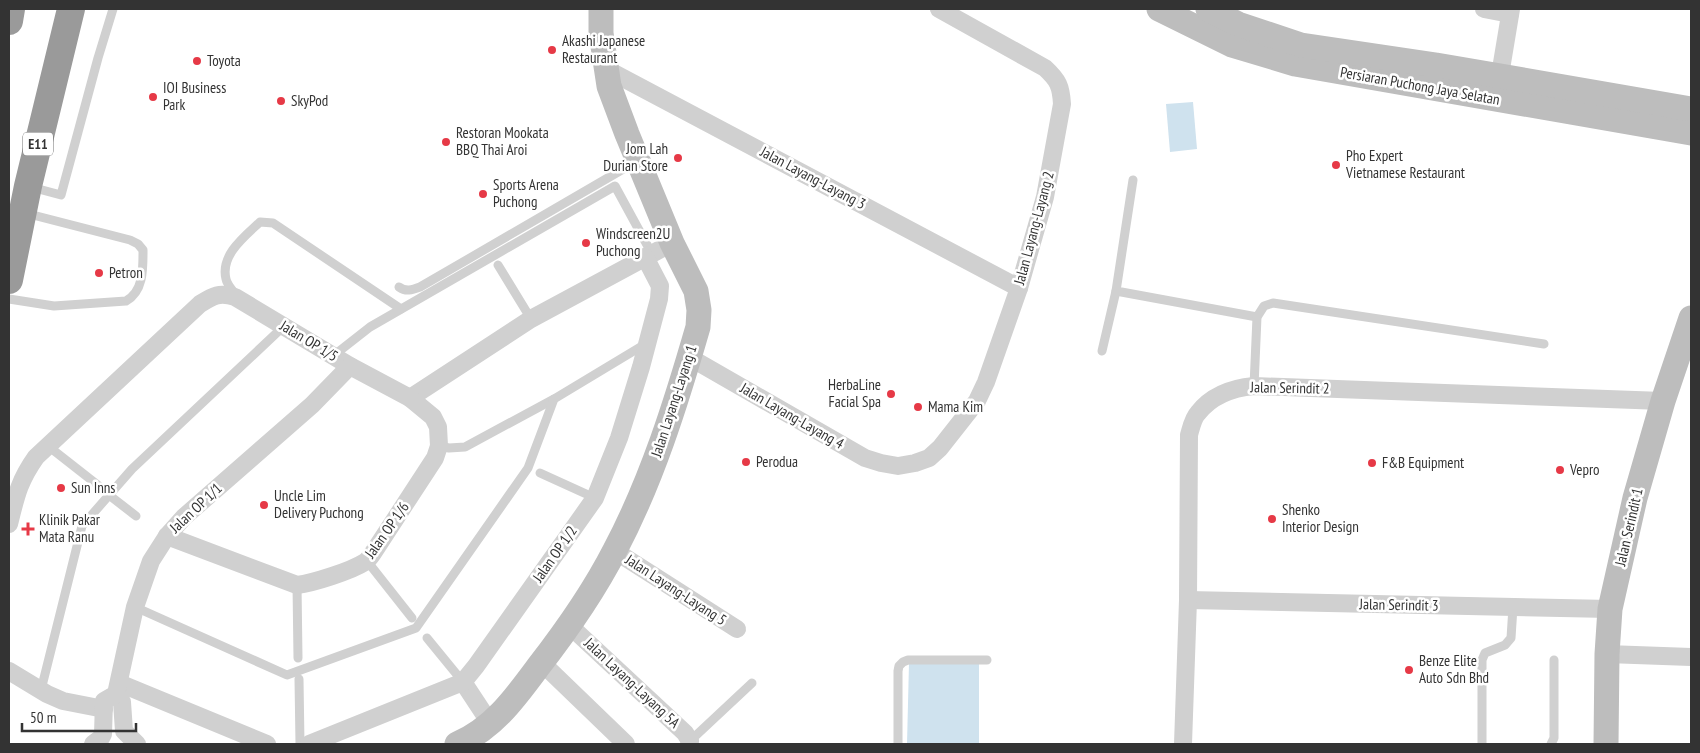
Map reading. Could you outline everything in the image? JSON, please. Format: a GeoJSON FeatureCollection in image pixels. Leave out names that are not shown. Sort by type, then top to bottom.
{"type":"FeatureCollection","features":[{"type":"Feature","properties":{"kind":"highway"},"geometry":{"type":"LineString","coordinates":[[9,21],[11,9]]}},
{"type":"Feature","properties":{"kind":"highway","name":"E11"},"geometry":{"type":"LineString","coordinates":[[9,280],[25,200],[71,9]]}},
{"type":"Feature","properties":{"kind":"street","name":"Jalan Layang-Layang 1"},"geometry":{"type":"LineString","coordinates":[[457,744],[467,740],[490,723],[511,703],[569,625],[615,551],[648,479],[698,327],[699,310],[696,291],[656,251],[638,161],[609,86],[601,33],[601,9]]}},
{"type":"Feature","properties":{"kind":"street","name":"Jalan Layang-Layang 2"},"geometry":{"type":"LineString","coordinates":[[898,466],[915,464],[929,458],[940,448],[977,401],[986,382],[1019,288],[1045,197],[1062,104],[1061,89],[1055,78],[1045,68],[940,9]]}},
{"type":"Feature","properties":{"kind":"street","name":"Persiaran Puchong Jaya Selatan"},"geometry":{"type":"LineString","coordinates":[[1159,9],[1232,45],[1295,64],[1691,109]]}},
{"type":"Feature","properties":{"kind":"street","name":"Persiaran Puchong Jaya Selatan"},"geometry":{"type":"LineString","coordinates":[[1208,9],[1238,24],[1302,45],[1436,64],[1498,87],[1691,133]]}},
{"type":"Feature","properties":{"kind":"street"},"geometry":{"type":"LineString","coordinates":[[1484,9],[1511,11],[1498,87]]}},
{"type":"Feature","properties":{"kind":"street","name":"Jalan Layang-Layang 3"},"geometry":{"type":"LineString","coordinates":[[606,69],[1019,288]]}},
{"type":"Feature","properties":{"kind":"street"},"geometry":{"type":"LineString","coordinates":[[440,446],[438,427],[433,417],[410,398],[531,319],[656,251]]}},
{"type":"Feature","properties":{"kind":"street","name":"Jalan OP 1/2"},"geometry":{"type":"LineString","coordinates":[[309,744],[462,682],[476,666],[595,498],[619,438],[659,299],[660,286],[656,251]]}},
{"type":"Feature","properties":{"kind":"street","name":"Jalan OP 1/5"},"geometry":{"type":"LineString","coordinates":[[9,524],[19,486],[36,457],[200,304],[215,295],[226,294],[239,299],[350,366],[410,398]]}},
{"type":"Feature","properties":{"kind":"street","name":"Jalan Serindit 1"},"geometry":{"type":"LineString","coordinates":[[1606,744],[1607,654],[1610,609],[1635,498],[1663,401],[1691,318]]}},
{"type":"Feature","properties":{"kind":"street","name":"Jalan Layang-Layang 4"},"geometry":{"type":"LineString","coordinates":[[689,357],[865,458],[898,466]]}},
{"type":"Feature","properties":{"kind":"street","name":"Jalan OP 1/1"},"geometry":{"type":"LineString","coordinates":[[104,709],[104,701],[118,688],[135,607],[151,561],[167,536],[184,517],[312,405],[350,366]]}},
{"type":"Feature","properties":{"kind":"street","name":"Jalan Serindit 2"},"geometry":{"type":"LineString","coordinates":[[1183,744],[1188,600],[1188,435],[1197,413],[1218,394],[1236,388],[1254,386],[1663,401]]}},
{"type":"Feature","properties":{"kind":"street","name":"Jalan OP 1/6"},"geometry":{"type":"LineString","coordinates":[[296,586],[356,567],[367,561],[435,458],[440,446]]}},
{"type":"Feature","properties":{"kind":"street"},"geometry":{"type":"LineString","coordinates":[[167,536],[296,586]]}},
{"type":"Feature","properties":{"kind":"street","name":"Jalan Layang-Layang 5"},"geometry":{"type":"LineString","coordinates":[[615,551],[737,629]]}},
{"type":"Feature","properties":{"kind":"street","name":"Jalan Serindit 3"},"geometry":{"type":"LineString","coordinates":[[1188,600],[1610,609]]}},
{"type":"Feature","properties":{"kind":"street","name":"Jalan Layang-Layang 5A"},"geometry":{"type":"LineString","coordinates":[[569,625],[685,733],[690,743]]}},
{"type":"Feature","properties":{"kind":"street"},"geometry":{"type":"LineString","coordinates":[[1607,654],[1691,657]]}},
{"type":"Feature","properties":{"kind":"street"},"geometry":{"type":"LineString","coordinates":[[542,663],[626,744]]}},
{"type":"Feature","properties":{"kind":"street"},"geometry":{"type":"LineString","coordinates":[[9,671],[63,701],[104,709],[103,734],[93,744]]}},
{"type":"Feature","properties":{"kind":"street"},"geometry":{"type":"LineString","coordinates":[[462,682],[490,723]]}},
{"type":"Feature","properties":{"kind":"street"},"geometry":{"type":"LineString","coordinates":[[118,688],[122,702],[124,731],[137,744]]}},
{"type":"Feature","properties":{"kind":"street"},"geometry":{"type":"LineString","coordinates":[[118,688],[267,744]]}},
{"type":"Feature","properties":{"kind":"lane"},"geometry":{"type":"LineString","coordinates":[[25,200],[61,195],[113,9]]}},
{"type":"Feature","properties":{"kind":"lane"},"geometry":{"type":"LineString","coordinates":[[399,287],[410,291],[420,287],[638,161]]}},
{"type":"Feature","properties":{"kind":"lane"},"geometry":{"type":"LineString","coordinates":[[1102,351],[1116,291],[1133,180]]}},
{"type":"Feature","properties":{"kind":"lane"},"geometry":{"type":"LineString","coordinates":[[333,356],[370,327],[615,186],[656,251]]}},
{"type":"Feature","properties":{"kind":"lane"},"geometry":{"type":"LineString","coordinates":[[9,299],[54,306],[126,301],[132,298],[137,291],[142,277],[143,250],[138,244],[130,240],[88,229],[25,200]]}},
{"type":"Feature","properties":{"kind":"lane"},"geometry":{"type":"LineString","coordinates":[[239,299],[226,281],[226,270],[230,254],[235,245],[260,222],[273,223],[401,309]]}},
{"type":"Feature","properties":{"kind":"lane"},"geometry":{"type":"LineString","coordinates":[[498,265],[531,319]]}},
{"type":"Feature","properties":{"kind":"lane"},"geometry":{"type":"LineString","coordinates":[[1116,291],[1257,317]]}},
{"type":"Feature","properties":{"kind":"lane"},"geometry":{"type":"LineString","coordinates":[[1254,386],[1257,317],[1264,306],[1273,303],[1544,344]]}},
{"type":"Feature","properties":{"kind":"lane"},"geometry":{"type":"LineString","coordinates":[[41,690],[82,526],[132,469],[284,326]]}},
{"type":"Feature","properties":{"kind":"lane"},"geometry":{"type":"LineString","coordinates":[[440,446],[449,448],[465,447],[554,399],[647,343]]}},
{"type":"Feature","properties":{"kind":"lane"},"geometry":{"type":"LineString","coordinates":[[135,607],[287,675],[416,628],[528,468],[554,399]]}},
{"type":"Feature","properties":{"kind":"lane"},"geometry":{"type":"LineString","coordinates":[[48,446],[98,486]]}},
{"type":"Feature","properties":{"kind":"lane"},"geometry":{"type":"LineString","coordinates":[[540,473],[595,498]]}},
{"type":"Feature","properties":{"kind":"lane"},"geometry":{"type":"LineString","coordinates":[[109,495],[136,516]]}},
{"type":"Feature","properties":{"kind":"lane"},"geometry":{"type":"LineString","coordinates":[[367,561],[412,618]]}},
{"type":"Feature","properties":{"kind":"lane"},"geometry":{"type":"LineString","coordinates":[[296,586],[298,658]]}},
{"type":"Feature","properties":{"kind":"lane"},"geometry":{"type":"LineString","coordinates":[[1482,744],[1482,660],[1484,653],[1505,645],[1511,638],[1513,607]]}},
{"type":"Feature","properties":{"kind":"lane"},"geometry":{"type":"LineString","coordinates":[[427,638],[462,682]]}},
{"type":"Feature","properties":{"kind":"lane"},"geometry":{"type":"LineString","coordinates":[[898,744],[898,671],[899,666],[903,662],[915,660],[987,660]]}},
{"type":"Feature","properties":{"kind":"lane"},"geometry":{"type":"LineString","coordinates":[[1551,744],[1554,738],[1554,660]]}},
{"type":"Feature","properties":{"kind":"lane"},"geometry":{"type":"LineString","coordinates":[[299,679],[300,744]]}},
{"type":"Feature","properties":{"kind":"lane"},"geometry":{"type":"LineString","coordinates":[[690,743],[752,683]]}},
{"type":"Feature","properties":{"kind":"water"},"geometry":{"type":"Polygon","coordinates":[[[1193,102],[1197,149],[1170,152],[1166,104],[1193,102]]]}},
{"type":"Feature","properties":{"kind":"water"},"geometry":{"type":"Polygon","coordinates":[[[909,663],[979,663],[979,744],[907,744],[909,663]]]}},
{"type":"Feature","properties":{"kind":"place","name":"Akashi Japanese Restaurant"},"geometry":{"type":"Point","coordinates":[552,50]}},
{"type":"Feature","properties":{"kind":"place","name":"Toyota"},"geometry":{"type":"Point","coordinates":[197,61]}},
{"type":"Feature","properties":{"kind":"place","name":"IOI Business Park"},"geometry":{"type":"Point","coordinates":[153,97]}},
{"type":"Feature","properties":{"kind":"place","name":"SkyPod"},"geometry":{"type":"Point","coordinates":[281,101]}},
{"type":"Feature","properties":{"kind":"place","name":"Restoran Mookata BBQ Thai Aroi"},"geometry":{"type":"Point","coordinates":[446,142]}},
{"type":"Feature","properties":{"kind":"place","name":"Jom Lah Durian Store"},"geometry":{"type":"Point","coordinates":[678,158]}},
{"type":"Feature","properties":{"kind":"place","name":"Pho Expert Vietnamese Restaurant"},"geometry":{"type":"Point","coordinates":[1336,165]}},
{"type":"Feature","properties":{"kind":"place","name":"Sports Arena Puchong"},"geometry":{"type":"Point","coordinates":[483,194]}},
{"type":"Feature","properties":{"kind":"place","name":"Windscreen2U Puchong"},"geometry":{"type":"Point","coordinates":[586,243]}},
{"type":"Feature","properties":{"kind":"place","name":"Petron"},"geometry":{"type":"Point","coordinates":[99,273]}},
{"type":"Feature","properties":{"kind":"place","name":"HerbaLine Facial Spa"},"geometry":{"type":"Point","coordinates":[891,394]}},
{"type":"Feature","properties":{"kind":"place","name":"Mama Kim"},"geometry":{"type":"Point","coordinates":[918,407]}},
{"type":"Feature","properties":{"kind":"place","name":"Perodua"},"geometry":{"type":"Point","coordinates":[746,462]}},
{"type":"Feature","properties":{"kind":"place","name":"F&B Equipment"},"geometry":{"type":"Point","coordinates":[1372,463]}},
{"type":"Feature","properties":{"kind":"place","name":"Vepro"},"geometry":{"type":"Point","coordinates":[1560,470]}},
{"type":"Feature","properties":{"kind":"place","name":"Sun Inns"},"geometry":{"type":"Point","coordinates":[61,488]}},
{"type":"Feature","properties":{"kind":"place","name":"Uncle Lim Delivery Puchong"},"geometry":{"type":"Point","coordinates":[264,505]}},
{"type":"Feature","properties":{"kind":"place","name":"Shenko Interior Design"},"geometry":{"type":"Point","coordinates":[1272,519]}},
{"type":"Feature","properties":{"kind":"place","name":"Klinik Pakar Mata Ranu"},"geometry":{"type":"Point","coordinates":[28,529]}},
{"type":"Feature","properties":{"kind":"place","name":"Benze Elite Auto Sdn Bhd"},"geometry":{"type":"Point","coordinates":[1409,670]}}]}
